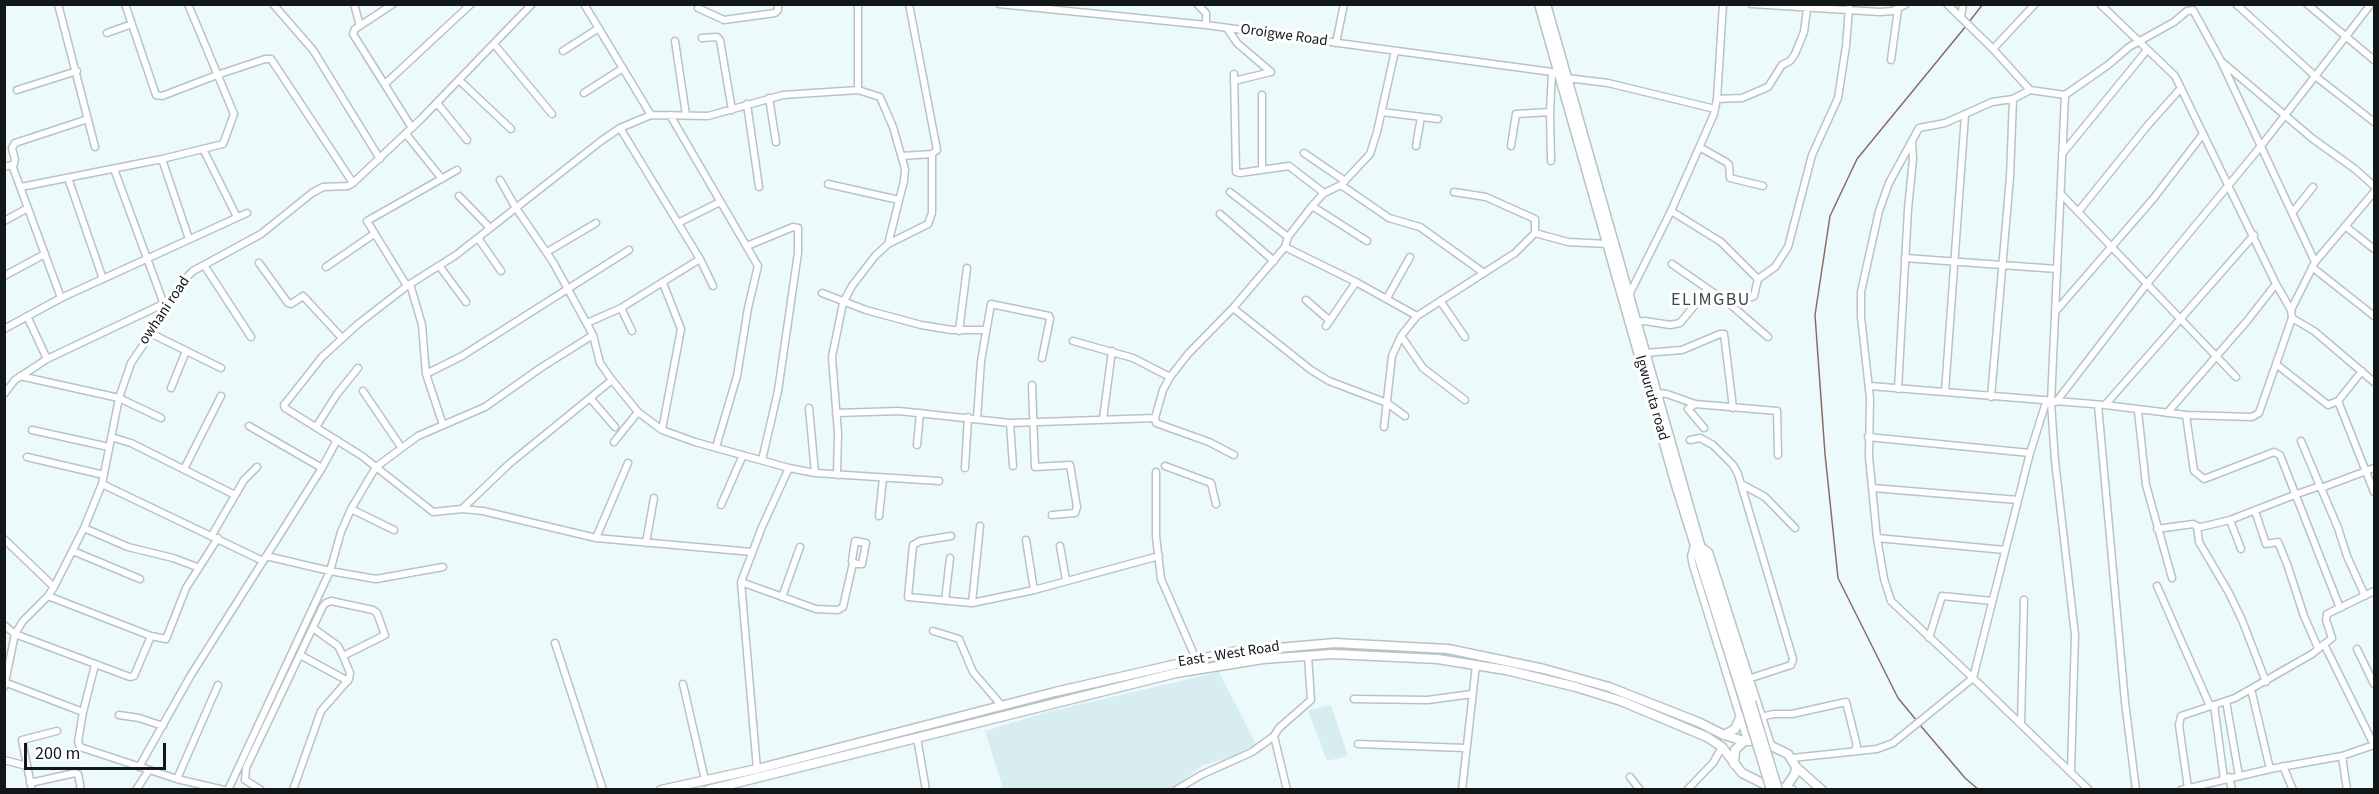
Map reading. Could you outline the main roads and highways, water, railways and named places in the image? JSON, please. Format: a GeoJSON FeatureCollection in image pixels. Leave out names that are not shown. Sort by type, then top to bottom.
{"type":"FeatureCollection","features":[{"type":"Feature","properties":{"kind":"main road","name":"Igwuruta road"},"geometry":{"type":"LineString","coordinates":[[1545,5],[1559,74],[1607,244],[1697,546],[1748,703],[1771,789]]}},
{"type":"Feature","properties":{"kind":"main road","name":"Igwuruta road"},"geometry":{"type":"LineString","coordinates":[[1559,74],[1629,296],[1697,546]]}},
{"type":"Feature","properties":{"kind":"main road","name":"East - West Road"},"geometry":{"type":"LineString","coordinates":[[661,789],[757,769],[1196,659],[1232,652],[1307,644],[1367,644],[1444,649],[1544,669],[1698,722],[1724,735],[1771,745],[1788,753],[1794,762],[1822,789]]}},
{"type":"Feature","properties":{"kind":"main road","name":"East - West Road"},"geometry":{"type":"LineString","coordinates":[[708,789],[1176,673],[1243,661],[1333,654],[1404,656],[1476,664],[1622,697],[1707,737],[1722,747],[1734,765]]}},
{"type":"Feature","properties":{"kind":"main road"},"geometry":{"type":"LineString","coordinates":[[1748,703],[1784,789]]}},
{"type":"Feature","properties":{"kind":"main road"},"geometry":{"type":"LineString","coordinates":[[1724,735],[1735,729],[1740,718]]}},
{"type":"Feature","properties":{"kind":"main road"},"geometry":{"type":"LineString","coordinates":[[1745,740],[1735,750],[1734,765],[1742,774],[1784,789]]}},
{"type":"Feature","properties":{"kind":"main road"},"geometry":{"type":"LineString","coordinates":[[1784,789],[1795,774],[1794,762]]}},
{"type":"Feature","properties":{"kind":"waterway"},"geometry":{"type":"LineString","coordinates":[[1969,22],[1983,4]]}},
{"type":"Feature","properties":{"kind":"waterway"},"geometry":{"type":"LineString","coordinates":[[1917,721],[1898,698],[1838,578],[1825,454],[1815,315],[1830,216],[1857,159],[1966,26]]}},
{"type":"Feature","properties":{"kind":"waterway"},"geometry":{"type":"LineString","coordinates":[[1920,725],[1965,778],[1979,790]]}},
{"type":"Feature","properties":{"kind":"district","name":"ELIMGBU"},"geometry":{"type":"Point","coordinates":[1711,301]}}]}
